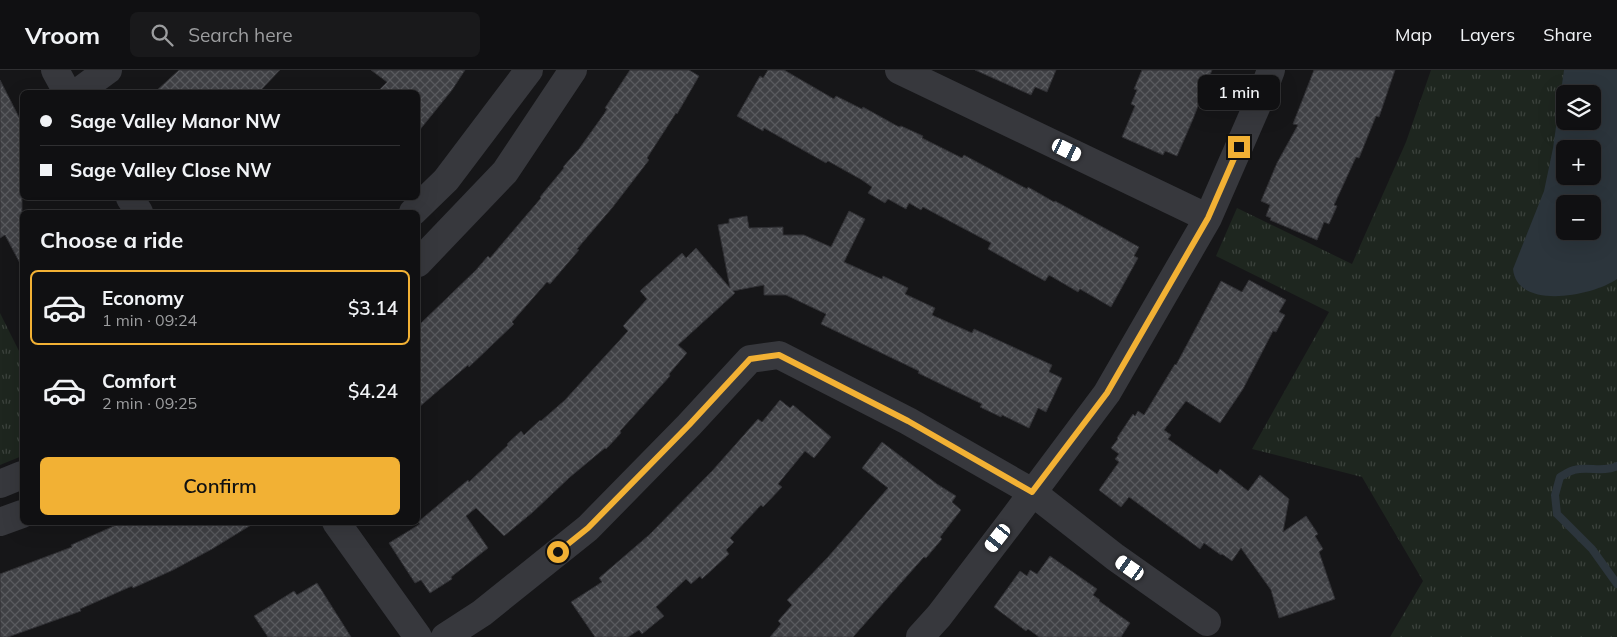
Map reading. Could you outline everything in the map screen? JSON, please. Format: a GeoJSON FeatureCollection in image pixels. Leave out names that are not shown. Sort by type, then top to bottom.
{"type":"FeatureCollection","features":[{"type":"Feature","properties":{"kind":"street"},"geometry":{"type":"LineString","coordinates":[[55,70],[66,90]]}},
{"type":"Feature","properties":{"kind":"street"},"geometry":{"type":"LineString","coordinates":[[81,90],[108,70]]}},
{"type":"Feature","properties":{"kind":"street"},"geometry":{"type":"LineString","coordinates":[[415,210],[446,180],[529,70]]}},
{"type":"Feature","properties":{"kind":"street"},"geometry":{"type":"LineString","coordinates":[[420,262],[505,172],[573,70]]}},
{"type":"Feature","properties":{"kind":"street"},"geometry":{"type":"LineString","coordinates":[[900,70],[929,76],[1208,218]]}},
{"type":"Feature","properties":{"kind":"street"},"geometry":{"type":"LineString","coordinates":[[920,637],[939,616],[1107,393],[1208,218],[1271,70]]}},
{"type":"Feature","properties":{"kind":"street"},"geometry":{"type":"LineString","coordinates":[[445,637],[482,614],[588,528],[689,425],[750,359],[779,355],[908,421],[1032,492],[1115,558],[1207,622]]}},
{"type":"Feature","properties":{"kind":"street"},"geometry":{"type":"LineString","coordinates":[[0,484],[20,476]]}},
{"type":"Feature","properties":{"kind":"street"},"geometry":{"type":"LineString","coordinates":[[0,522],[20,515]]}},
{"type":"Feature","properties":{"kind":"street"},"geometry":{"type":"LineString","coordinates":[[338,525],[418,637]]}},
{"type":"Feature","properties":{"kind":"green space"},"geometry":{"type":"Polygon","coordinates":[[[1431,70],[1617,70],[1617,637],[1390,637],[1423,581],[1362,477],[1252,449],[1329,312],[1216,256],[1237,208],[1352,264],[1406,142],[1431,70]]]}},
{"type":"Feature","properties":{"kind":"green space"},"geometry":{"type":"Polygon","coordinates":[[[0,313],[20,353],[20,457],[0,465],[0,313]]]}},
{"type":"Feature","properties":{"kind":"shaded area"},"geometry":{"type":"Polygon","coordinates":[[[1564,70],[1617,70],[1617,279],[1591,291],[1558,296],[1541,295],[1528,291],[1518,282],[1513,269],[1544,191],[1556,127],[1556,130],[1601,130],[1601,85],[1562,85],[1564,70]]]}},
{"type":"Feature","properties":{"kind":"building"},"geometry":{"type":"Polygon","coordinates":[[[179,70],[280,70],[261,90],[157,90],[179,70]]]}},
{"type":"Feature","properties":{"kind":"building"},"geometry":{"type":"Polygon","coordinates":[[[371,70],[465,70],[452,90],[420,130],[420,90],[379,90],[387,82],[371,70]]]}},
{"type":"Feature","properties":{"kind":"building"},"geometry":{"type":"Polygon","coordinates":[[[630,70],[689,70],[699,76],[677,114],[647,158],[649,160],[577,249],[579,250],[550,284],[547,282],[512,322],[514,324],[469,367],[468,365],[420,406],[420,324],[488,256],[490,258],[541,198],[563,167],[579,149],[604,114],[607,109],[605,108],[630,70]]]}},
{"type":"Feature","properties":{"kind":"building"},"geometry":{"type":"Polygon","coordinates":[[[768,70],[784,70],[834,99],[836,96],[862,109],[863,107],[899,127],[901,126],[923,136],[922,138],[962,158],[964,155],[1027,189],[1028,187],[1055,201],[1139,247],[1134,256],[1138,258],[1111,307],[1080,289],[1078,292],[1049,275],[1045,281],[988,249],[991,243],[923,207],[921,210],[909,203],[906,209],[888,199],[885,203],[868,193],[872,187],[862,180],[828,161],[826,163],[764,128],[763,131],[737,116],[760,76],[763,78],[768,70]]]}},
{"type":"Feature","properties":{"kind":"building"},"geometry":{"type":"Polygon","coordinates":[[[975,70],[1056,70],[1047,92],[1035,87],[1031,95],[975,70]]]}},
{"type":"Feature","properties":{"kind":"building"},"geometry":{"type":"Polygon","coordinates":[[[1142,70],[1212,70],[1177,156],[1165,151],[1163,155],[1122,137],[1135,106],[1131,104],[1137,90],[1134,89],[1142,70]]]}},
{"type":"Feature","properties":{"kind":"building"},"geometry":{"type":"Polygon","coordinates":[[[1314,70],[1395,70],[1379,117],[1376,116],[1359,158],[1356,157],[1334,205],[1337,206],[1329,224],[1324,222],[1317,240],[1270,220],[1271,218],[1266,216],[1270,205],[1261,201],[1277,163],[1298,125],[1293,124],[1314,70]]]}},
{"type":"Feature","properties":{"kind":"building"},"geometry":{"type":"Polygon","coordinates":[[[0,80],[20,119],[20,200],[22,200],[22,210],[20,210],[20,263],[5,235],[0,238],[0,80]]]}},
{"type":"Feature","properties":{"kind":"building"},"geometry":{"type":"Polygon","coordinates":[[[849,211],[865,219],[844,262],[882,279],[883,276],[908,288],[905,294],[935,308],[932,315],[972,333],[974,329],[1052,365],[1049,372],[1062,378],[1046,412],[1038,408],[1029,428],[980,407],[982,404],[918,373],[919,371],[821,324],[826,314],[786,295],[764,295],[764,285],[733,291],[735,293],[678,345],[687,353],[669,374],[670,376],[606,449],[570,477],[504,536],[476,508],[466,516],[488,548],[451,577],[452,579],[430,593],[421,580],[415,583],[389,543],[420,525],[420,520],[468,480],[469,482],[521,431],[524,435],[565,400],[628,331],[623,326],[647,299],[640,291],[682,253],[686,258],[696,248],[730,288],[718,225],[729,223],[729,219],[747,216],[749,228],[783,227],[783,235],[804,235],[831,247],[849,211]]]}},
{"type":"Feature","properties":{"kind":"building"},"geometry":{"type":"Polygon","coordinates":[[[1249,280],[1286,300],[1279,312],[1285,315],[1276,332],[1273,331],[1243,389],[1220,423],[1186,401],[1164,430],[1171,435],[1168,439],[1217,474],[1220,469],[1248,491],[1260,475],[1289,499],[1283,532],[1306,516],[1318,534],[1315,536],[1323,549],[1319,552],[1335,599],[1279,618],[1271,590],[1241,548],[1232,561],[1204,543],[1200,549],[1129,497],[1121,507],[1099,490],[1119,462],[1115,459],[1119,454],[1111,448],[1133,414],[1135,416],[1138,411],[1144,415],[1176,365],[1221,281],[1242,292],[1249,280]]]}},
{"type":"Feature","properties":{"kind":"building"},"geometry":{"type":"Polygon","coordinates":[[[780,400],[790,408],[793,405],[831,437],[814,458],[805,451],[778,484],[782,487],[763,507],[761,505],[730,538],[734,542],[726,550],[729,554],[702,579],[700,576],[691,584],[686,579],[656,607],[664,616],[642,634],[639,630],[628,637],[595,637],[571,602],[602,582],[599,578],[649,535],[713,470],[758,419],[762,422],[780,400]]]}},
{"type":"Feature","properties":{"kind":"building"},"geometry":{"type":"Polygon","coordinates":[[[882,442],[937,484],[956,496],[952,502],[961,510],[940,537],[942,539],[926,558],[924,557],[853,637],[770,637],[781,624],[778,621],[792,605],[787,600],[828,557],[888,488],[862,468],[882,442]]]}},
{"type":"Feature","properties":{"kind":"building"},"geometry":{"type":"Polygon","coordinates":[[[116,525],[251,525],[173,570],[133,588],[132,586],[80,609],[81,611],[8,637],[0,637],[0,574],[72,547],[71,545],[116,525]]]}},
{"type":"Feature","properties":{"kind":"building"},"geometry":{"type":"Polygon","coordinates":[[[1050,556],[1097,589],[1093,595],[1130,623],[1121,637],[1039,637],[1028,629],[1026,631],[994,607],[1020,571],[1027,576],[1030,570],[1037,574],[1050,556]]]}},
{"type":"Feature","properties":{"kind":"building"},"geometry":{"type":"Polygon","coordinates":[[[317,583],[351,637],[268,637],[254,616],[294,591],[297,595],[317,583]]]}},
{"type":"Feature","properties":{"kind":"waterway"},"geometry":{"type":"LineString","coordinates":[[1617,466],[1606,469],[1570,471],[1560,477],[1555,495],[1557,514],[1592,549],[1617,584]]}},
{"type":"Feature","properties":{"kind":"route"},"geometry":{"type":"LineString","coordinates":[[558,552],[588,528],[689,425],[750,359],[779,355],[908,421],[1032,492],[1107,393],[1208,218],[1239,147]]}}]}
